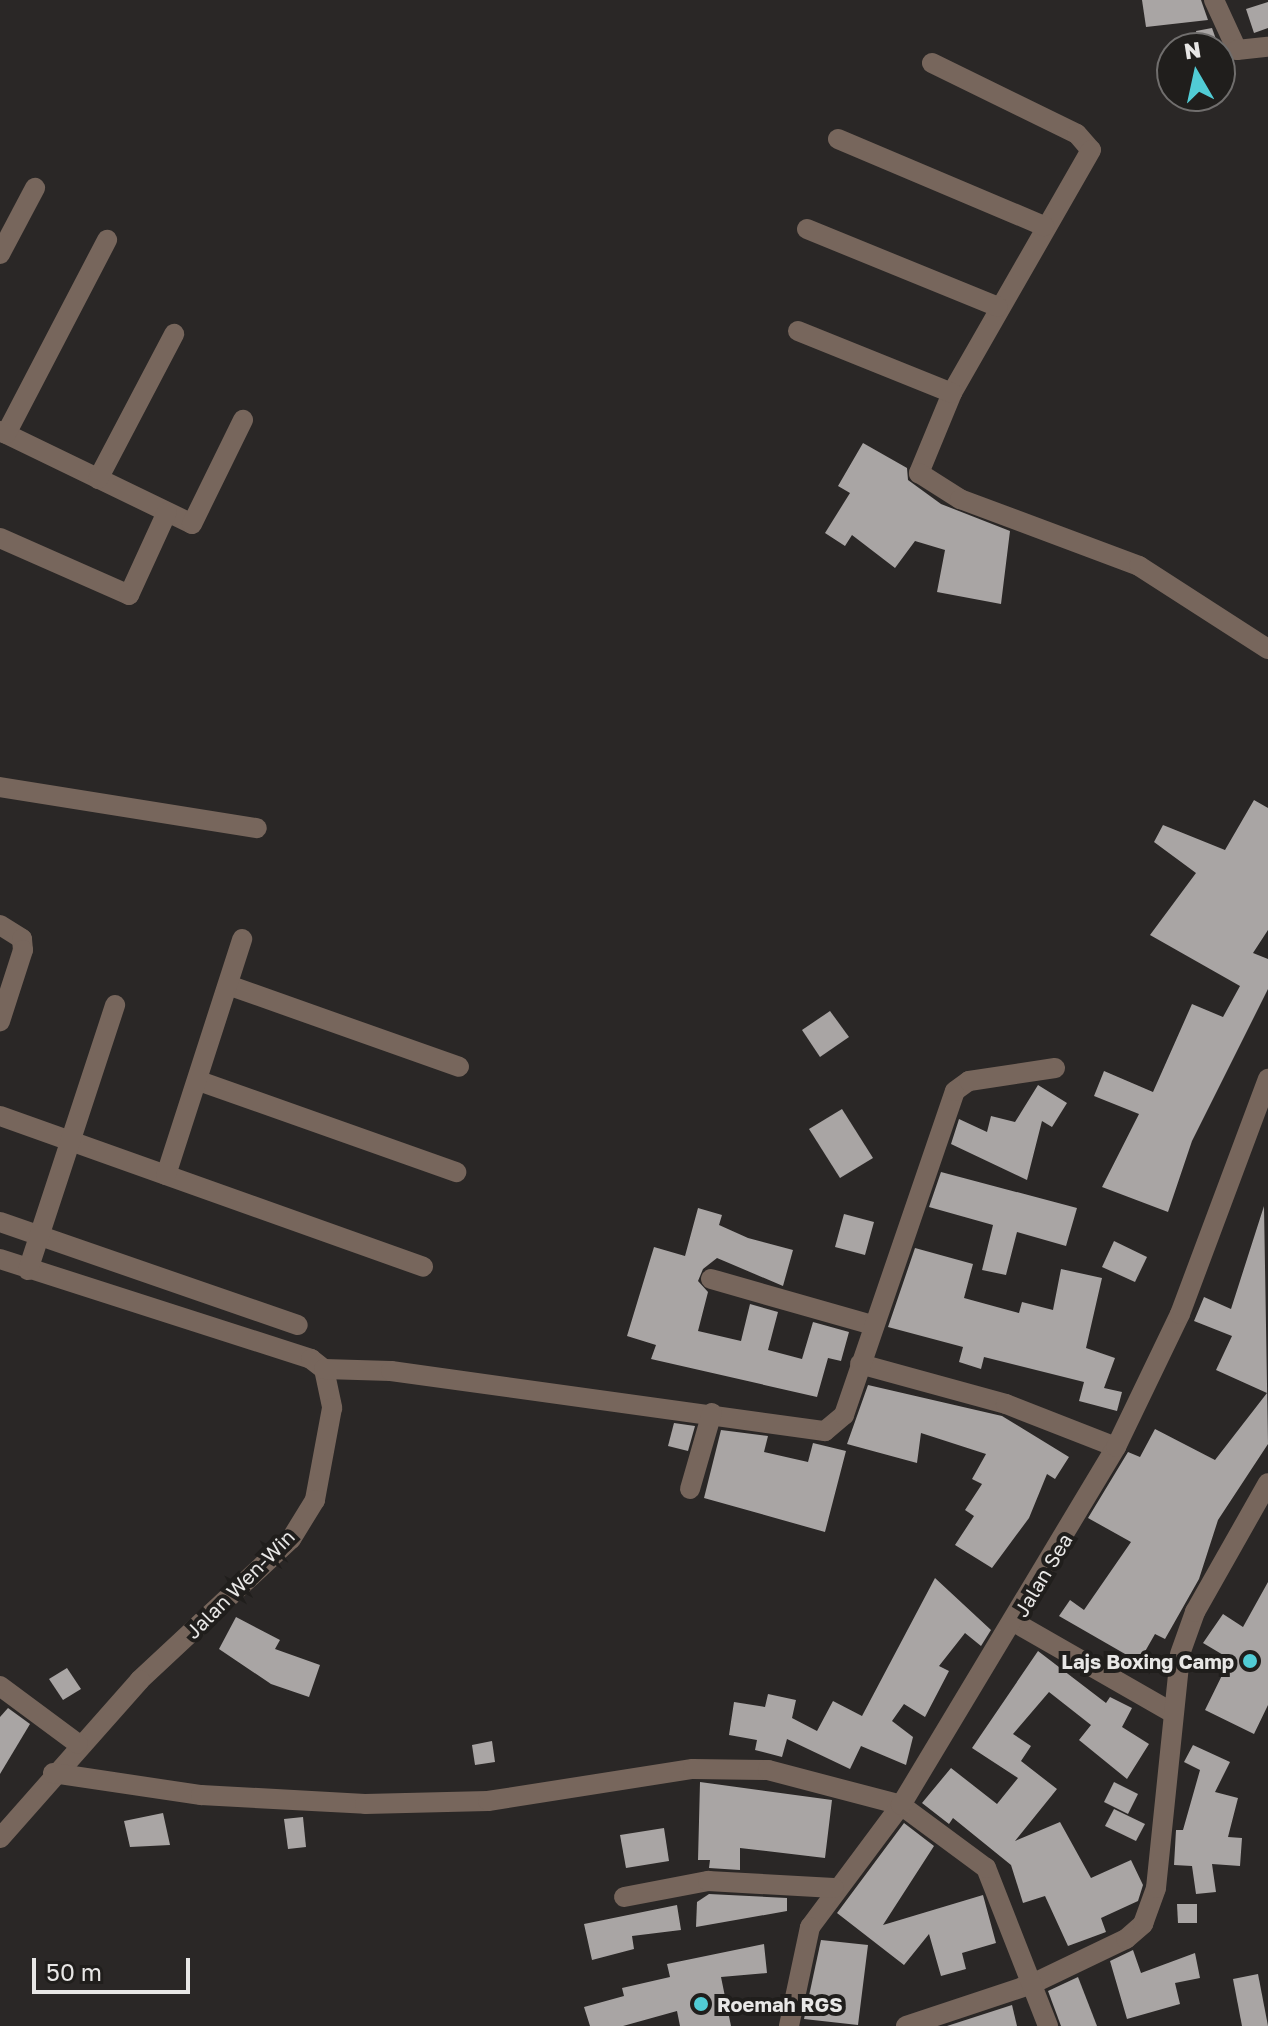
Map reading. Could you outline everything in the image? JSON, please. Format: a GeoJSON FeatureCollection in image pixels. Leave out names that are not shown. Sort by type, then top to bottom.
{"type":"FeatureCollection","features":[{"type":"Feature","properties":{"kind":"street"},"geometry":{"type":"LineString","coordinates":[[1214,0],[1237,50],[1268,47]]}},
{"type":"Feature","properties":{"kind":"street"},"geometry":{"type":"LineString","coordinates":[[932,63],[1077,134],[1091,150],[1044,226],[952,393],[917,466],[925,481],[1139,566],[1268,649]]}},
{"type":"Feature","properties":{"kind":"street"},"geometry":{"type":"LineString","coordinates":[[838,139],[1044,226]]}},
{"type":"Feature","properties":{"kind":"street"},"geometry":{"type":"LineString","coordinates":[[0,254],[35,188]]}},
{"type":"Feature","properties":{"kind":"street"},"geometry":{"type":"LineString","coordinates":[[807,229],[998,307]]}},
{"type":"Feature","properties":{"kind":"street"},"geometry":{"type":"LineString","coordinates":[[107,240],[3,432],[192,524],[243,420]]}},
{"type":"Feature","properties":{"kind":"street"},"geometry":{"type":"LineString","coordinates":[[798,331],[952,393]]}},
{"type":"Feature","properties":{"kind":"street"},"geometry":{"type":"LineString","coordinates":[[98,479],[174,334]]}},
{"type":"Feature","properties":{"kind":"street"},"geometry":{"type":"LineString","coordinates":[[0,538],[129,595],[167,512]]}},
{"type":"Feature","properties":{"kind":"street"},"geometry":{"type":"LineString","coordinates":[[0,787],[257,828]]}},
{"type":"Feature","properties":{"kind":"street"},"geometry":{"type":"LineString","coordinates":[[0,925],[22,939],[23,950],[0,1021]]}},
{"type":"Feature","properties":{"kind":"street"},"geometry":{"type":"LineString","coordinates":[[166,1175],[199,1081],[242,939]]}},
{"type":"Feature","properties":{"kind":"street"},"geometry":{"type":"LineString","coordinates":[[228,985],[459,1067]]}},
{"type":"Feature","properties":{"kind":"street"},"geometry":{"type":"LineString","coordinates":[[28,1270],[73,1143],[115,1005]]}},
{"type":"Feature","properties":{"kind":"street"},"geometry":{"type":"LineString","coordinates":[[0,1259],[289,1351],[324,1369],[391,1371],[825,1431],[844,1415],[872,1325],[955,1091],[969,1081],[1055,1068]]}},
{"type":"Feature","properties":{"kind":"street","name":"Jalan Sea"},"geometry":{"type":"LineString","coordinates":[[789,2026],[802,1948],[834,1888],[901,1805],[1014,1622],[1116,1447],[1180,1314],[1268,1079]]}},
{"type":"Feature","properties":{"kind":"street"},"geometry":{"type":"LineString","coordinates":[[199,1081],[456,1172]]}},
{"type":"Feature","properties":{"kind":"street"},"geometry":{"type":"LineString","coordinates":[[0,1116],[423,1267]]}},
{"type":"Feature","properties":{"kind":"street"},"geometry":{"type":"LineString","coordinates":[[0,1222],[298,1325]]}},
{"type":"Feature","properties":{"kind":"street"},"geometry":{"type":"LineString","coordinates":[[711,1279],[872,1325]]}},
{"type":"Feature","properties":{"kind":"street"},"geometry":{"type":"LineString","coordinates":[[860,1364],[1006,1404],[1116,1447]]}},
{"type":"Feature","properties":{"kind":"street","name":"Jalan Wen-Win"},"geometry":{"type":"LineString","coordinates":[[0,1838],[7,1813],[53,1773],[78,1744],[291,1539],[315,1500],[326,1449],[332,1408],[324,1369]]}},
{"type":"Feature","properties":{"kind":"street"},"geometry":{"type":"LineString","coordinates":[[690,1489],[712,1413]]}},
{"type":"Feature","properties":{"kind":"street"},"geometry":{"type":"LineString","coordinates":[[906,2026],[1032,1984],[1126,1939],[1152,1908],[1171,1712],[1195,1612],[1268,1483]]}},
{"type":"Feature","properties":{"kind":"street"},"geometry":{"type":"LineString","coordinates":[[1014,1622],[1171,1712]]}},
{"type":"Feature","properties":{"kind":"street"},"geometry":{"type":"LineString","coordinates":[[0,1686],[78,1744]]}},
{"type":"Feature","properties":{"kind":"street"},"geometry":{"type":"LineString","coordinates":[[53,1773],[201,1795],[365,1804],[488,1801],[693,1769],[768,1770],[901,1805],[986,1868],[1048,2026]]}},
{"type":"Feature","properties":{"kind":"street"},"geometry":{"type":"LineString","coordinates":[[624,1897],[708,1881],[834,1888]]}},
{"type":"Feature","properties":{"kind":"building"},"geometry":{"type":"Polygon","coordinates":[[[1142,0],[1201,0],[1208,20],[1146,27],[1142,0]]]}},
{"type":"Feature","properties":{"kind":"building"},"geometry":{"type":"Polygon","coordinates":[[[1268,2],[1268,28],[1254,33],[1246,9],[1268,2]]]}},
{"type":"Feature","properties":{"kind":"building"},"geometry":{"type":"Polygon","coordinates":[[[1212,28],[1213,32],[1196,32],[1212,28]]]}},
{"type":"Feature","properties":{"kind":"building"},"geometry":{"type":"Polygon","coordinates":[[[863,443],[907,468],[908,480],[941,504],[1010,531],[1001,604],[937,592],[945,550],[915,541],[895,568],[852,535],[845,546],[825,533],[850,493],[838,486],[863,443]]]}},
{"type":"Feature","properties":{"kind":"building"},"geometry":{"type":"Polygon","coordinates":[[[1254,800],[1268,808],[1268,930],[1253,953],[1268,959],[1268,989],[1192,1141],[1168,1212],[1102,1187],[1139,1114],[1094,1096],[1104,1071],[1153,1092],[1192,1004],[1223,1017],[1240,986],[1150,935],[1196,873],[1154,842],[1163,825],[1225,850],[1254,800]]]}},
{"type":"Feature","properties":{"kind":"building"},"geometry":{"type":"Polygon","coordinates":[[[830,1011],[849,1037],[820,1057],[802,1030],[830,1011]]]}},
{"type":"Feature","properties":{"kind":"building"},"geometry":{"type":"Polygon","coordinates":[[[1038,1085],[1067,1103],[1052,1127],[1042,1121],[1027,1180],[951,1144],[959,1119],[987,1132],[991,1116],[1015,1122],[1038,1085]]]}},
{"type":"Feature","properties":{"kind":"building"},"geometry":{"type":"Polygon","coordinates":[[[842,1109],[873,1158],[840,1178],[809,1129],[842,1109]]]}},
{"type":"Feature","properties":{"kind":"building"},"geometry":{"type":"Polygon","coordinates":[[[941,1172],[1077,1208],[1066,1246],[1017,1232],[1006,1275],[982,1270],[993,1225],[929,1207],[941,1172]]]}},
{"type":"Feature","properties":{"kind":"building"},"geometry":{"type":"Polygon","coordinates":[[[1264,1206],[1268,1444],[1218,1520],[1199,1579],[1165,1639],[1155,1634],[1139,1662],[1059,1616],[1070,1600],[1084,1610],[1131,1542],[1088,1518],[1128,1452],[1140,1457],[1155,1429],[1215,1460],[1267,1393],[1216,1370],[1232,1336],[1194,1321],[1204,1297],[1231,1309],[1264,1206]]]}},
{"type":"Feature","properties":{"kind":"building"},"geometry":{"type":"Polygon","coordinates":[[[698,1208],[722,1215],[719,1225],[748,1238],[793,1250],[783,1286],[717,1258],[703,1269],[698,1281],[708,1292],[698,1331],[741,1341],[750,1304],[778,1312],[768,1350],[802,1359],[813,1322],[849,1332],[841,1361],[828,1358],[817,1397],[651,1359],[656,1345],[627,1336],[654,1247],[685,1256],[698,1208]]]}},
{"type":"Feature","properties":{"kind":"building"},"geometry":{"type":"Polygon","coordinates":[[[844,1214],[874,1222],[865,1255],[835,1247],[844,1214]]]}},
{"type":"Feature","properties":{"kind":"building"},"geometry":{"type":"Polygon","coordinates":[[[1114,1241],[1147,1257],[1135,1282],[1102,1267],[1114,1241]]]}},
{"type":"Feature","properties":{"kind":"building"},"geometry":{"type":"Polygon","coordinates":[[[915,1248],[973,1264],[964,1298],[1019,1313],[1022,1302],[1053,1310],[1061,1269],[1102,1278],[1086,1348],[1115,1358],[1104,1388],[1122,1392],[1117,1411],[1079,1401],[1084,1382],[984,1357],[981,1369],[959,1362],[963,1347],[888,1327],[915,1248]]]}},
{"type":"Feature","properties":{"kind":"building"},"geometry":{"type":"Polygon","coordinates":[[[868,1385],[1002,1416],[1069,1457],[1055,1479],[1047,1474],[1029,1518],[992,1568],[955,1545],[974,1516],[965,1510],[982,1484],[972,1479],[986,1454],[921,1433],[917,1463],[847,1444],[868,1385]]]}},
{"type":"Feature","properties":{"kind":"building"},"geometry":{"type":"Polygon","coordinates":[[[674,1423],[695,1426],[688,1451],[668,1446],[674,1423]]]}},
{"type":"Feature","properties":{"kind":"building"},"geometry":{"type":"Polygon","coordinates":[[[721,1430],[768,1436],[764,1452],[808,1462],[813,1443],[846,1451],[825,1532],[704,1498],[721,1430]]]}},
{"type":"Feature","properties":{"kind":"building"},"geometry":{"type":"Polygon","coordinates":[[[935,1578],[991,1630],[981,1646],[965,1633],[939,1666],[949,1671],[925,1717],[904,1704],[892,1721],[913,1737],[906,1765],[861,1746],[850,1769],[787,1739],[782,1757],[755,1750],[757,1740],[729,1735],[734,1702],[765,1707],[768,1694],[796,1700],[792,1718],[817,1731],[833,1701],[862,1716],[935,1578]]]}},
{"type":"Feature","properties":{"kind":"building"},"geometry":{"type":"Polygon","coordinates":[[[1268,1582],[1268,1705],[1254,1734],[1205,1710],[1230,1659],[1203,1643],[1223,1614],[1243,1627],[1268,1582]]]}},
{"type":"Feature","properties":{"kind":"building"},"geometry":{"type":"Polygon","coordinates":[[[236,1617],[280,1640],[275,1649],[320,1665],[309,1697],[271,1684],[219,1649],[236,1617]]]}},
{"type":"Feature","properties":{"kind":"building"},"geometry":{"type":"Polygon","coordinates":[[[1038,1651],[1106,1703],[1110,1697],[1132,1708],[1122,1727],[1149,1744],[1127,1779],[1079,1740],[1091,1725],[1049,1692],[1013,1734],[1031,1746],[1021,1761],[1057,1789],[1015,1841],[1060,1822],[1091,1878],[1131,1860],[1143,1885],[1138,1901],[1101,1918],[1106,1932],[1068,1946],[1045,1896],[1023,1903],[1011,1865],[953,1818],[949,1824],[922,1803],[951,1768],[997,1804],[1018,1778],[972,1748],[1038,1651]]]}},
{"type":"Feature","properties":{"kind":"building"},"geometry":{"type":"Polygon","coordinates":[[[67,1668],[81,1689],[63,1700],[49,1679],[67,1668]]]}},
{"type":"Feature","properties":{"kind":"building"},"geometry":{"type":"Polygon","coordinates":[[[8,1708],[30,1724],[0,1774],[0,1717],[8,1708]]]}},
{"type":"Feature","properties":{"kind":"building"},"geometry":{"type":"Polygon","coordinates":[[[492,1741],[495,1762],[475,1765],[472,1745],[492,1741]]]}},
{"type":"Feature","properties":{"kind":"building"},"geometry":{"type":"Polygon","coordinates":[[[1193,1745],[1230,1762],[1215,1792],[1238,1798],[1228,1837],[1242,1838],[1240,1866],[1212,1864],[1216,1892],[1196,1894],[1192,1866],[1174,1865],[1176,1830],[1183,1830],[1200,1770],[1184,1762],[1193,1745]]]}},
{"type":"Feature","properties":{"kind":"building"},"geometry":{"type":"Polygon","coordinates":[[[700,1782],[832,1800],[825,1858],[740,1848],[740,1870],[709,1868],[710,1860],[698,1860],[700,1782]]]}},
{"type":"Feature","properties":{"kind":"building"},"geometry":{"type":"Polygon","coordinates":[[[1114,1782],[1138,1794],[1128,1814],[1104,1802],[1114,1782]]]}},
{"type":"Feature","properties":{"kind":"building"},"geometry":{"type":"Polygon","coordinates":[[[1114,1809],[1145,1824],[1136,1841],[1105,1826],[1114,1809]]]}},
{"type":"Feature","properties":{"kind":"building"},"geometry":{"type":"Polygon","coordinates":[[[163,1813],[170,1845],[130,1847],[124,1821],[163,1813]]]}},
{"type":"Feature","properties":{"kind":"building"},"geometry":{"type":"Polygon","coordinates":[[[303,1817],[306,1847],[288,1849],[284,1819],[303,1817]]]}},
{"type":"Feature","properties":{"kind":"building"},"geometry":{"type":"Polygon","coordinates":[[[904,1823],[934,1846],[883,1925],[983,1895],[996,1943],[962,1953],[966,1969],[941,1976],[929,1934],[904,1965],[837,1913],[904,1823]]]}},
{"type":"Feature","properties":{"kind":"building"},"geometry":{"type":"Polygon","coordinates":[[[664,1828],[669,1861],[626,1868],[620,1835],[664,1828]]]}},
{"type":"Feature","properties":{"kind":"building"},"geometry":{"type":"Polygon","coordinates":[[[709,1894],[787,1898],[787,1911],[696,1927],[697,1902],[709,1894]]]}},
{"type":"Feature","properties":{"kind":"building"},"geometry":{"type":"Polygon","coordinates":[[[1177,1904],[1197,1904],[1197,1923],[1178,1923],[1177,1904]]]}},
{"type":"Feature","properties":{"kind":"building"},"geometry":{"type":"Polygon","coordinates":[[[677,1905],[681,1930],[632,1936],[634,1949],[592,1960],[584,1924],[677,1905]]]}},
{"type":"Feature","properties":{"kind":"building"},"geometry":{"type":"Polygon","coordinates":[[[821,1940],[868,1945],[858,2025],[804,2019],[821,1940]]]}},
{"type":"Feature","properties":{"kind":"building"},"geometry":{"type":"Polygon","coordinates":[[[764,1944],[767,1973],[721,1977],[731,2026],[680,2026],[677,2011],[623,2026],[590,2026],[584,2007],[624,1996],[622,1988],[670,1977],[667,1964],[764,1944]]]}},
{"type":"Feature","properties":{"kind":"building"},"geometry":{"type":"Polygon","coordinates":[[[1133,1950],[1141,1973],[1195,1953],[1200,1978],[1175,1983],[1180,2004],[1127,2019],[1110,1961],[1133,1950]]]}},
{"type":"Feature","properties":{"kind":"building"},"geometry":{"type":"Polygon","coordinates":[[[1258,1974],[1268,2026],[1242,2026],[1233,1979],[1258,1974]]]}},
{"type":"Feature","properties":{"kind":"building"},"geometry":{"type":"Polygon","coordinates":[[[1078,1977],[1097,2026],[1061,2026],[1048,1991],[1078,1977]]]}},
{"type":"Feature","properties":{"kind":"building"},"geometry":{"type":"Polygon","coordinates":[[[1012,2005],[1017,2026],[947,2026],[1012,2005]]]}},
{"type":"Feature","properties":{"kind":"place","name":"Lajs Boxing Camp"},"geometry":{"type":"Point","coordinates":[1250,1661]}},
{"type":"Feature","properties":{"kind":"place","name":"Roemah RGS"},"geometry":{"type":"Point","coordinates":[701,2004]}}]}
